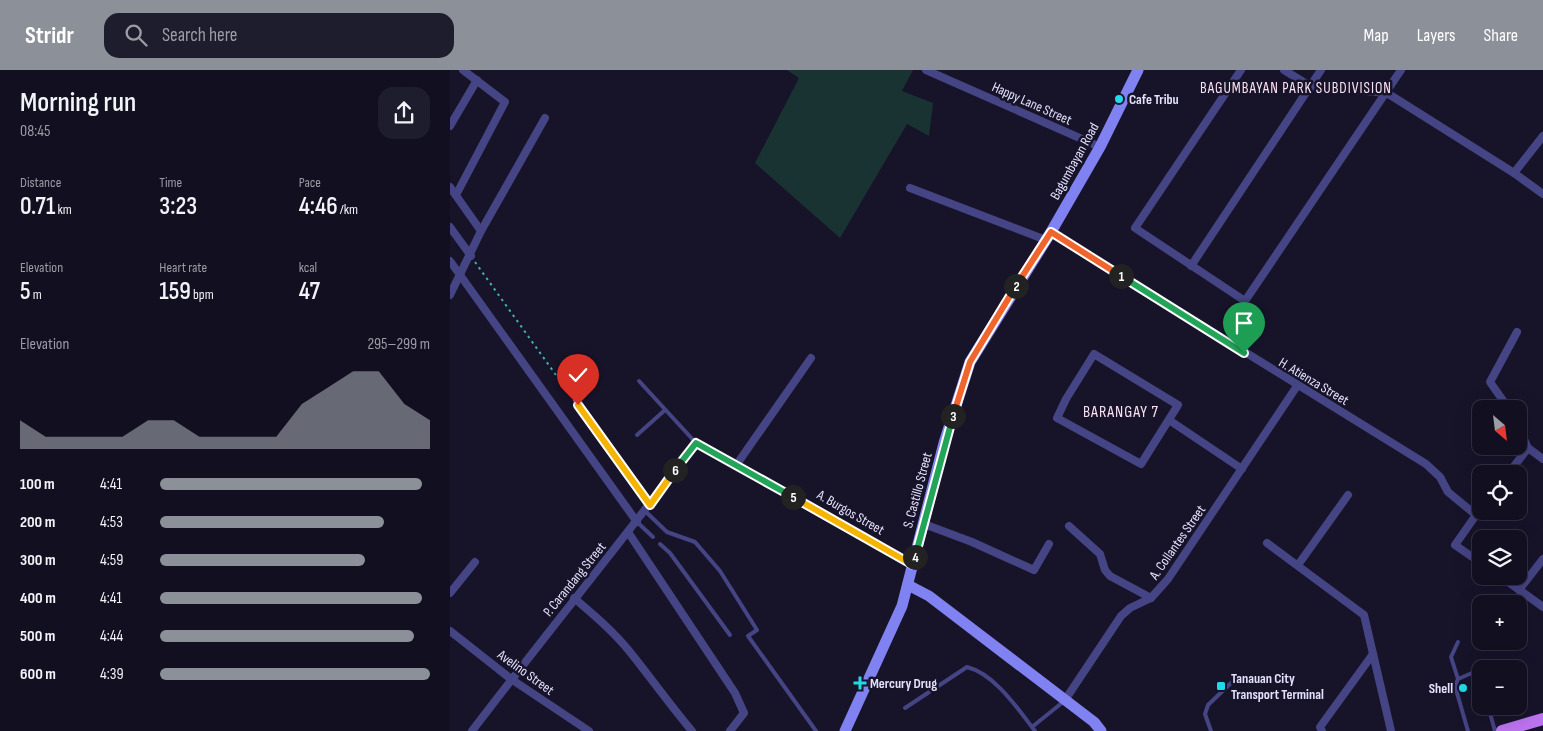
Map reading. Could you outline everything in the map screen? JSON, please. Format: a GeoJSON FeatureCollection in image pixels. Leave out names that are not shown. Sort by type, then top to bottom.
{"type":"FeatureCollection","features":[{"type":"Feature","properties":{"kind":"main road"},"geometry":{"type":"LineString","coordinates":[[1507,729],[1543,719]]}},
{"type":"Feature","properties":{"kind":"street"},"geometry":{"type":"LineString","coordinates":[[456,195],[505,102],[464,70]]}},
{"type":"Feature","properties":{"kind":"street","name":"Happy Lane Street"},"geometry":{"type":"LineString","coordinates":[[926,70],[1100,147]]}},
{"type":"Feature","properties":{"kind":"street","name":"Bagumbayan Road"},"geometry":{"type":"LineString","coordinates":[[1030,262],[1048,236],[1100,147],[1138,70]]}},
{"type":"Feature","properties":{"kind":"street"},"geometry":{"type":"LineString","coordinates":[[1241,70],[1135,228],[1245,301],[1402,70]]}},
{"type":"Feature","properties":{"kind":"street"},"geometry":{"type":"LineString","coordinates":[[1284,70],[1310,86],[1386,94],[1514,173],[1543,194]]}},
{"type":"Feature","properties":{"kind":"street"},"geometry":{"type":"LineString","coordinates":[[1192,266],[1321,70]]}},
{"type":"Feature","properties":{"kind":"street"},"geometry":{"type":"LineString","coordinates":[[450,126],[478,80]]}},
{"type":"Feature","properties":{"kind":"street"},"geometry":{"type":"LineString","coordinates":[[450,295],[481,231],[545,118]]}},
{"type":"Feature","properties":{"kind":"street"},"geometry":{"type":"LineString","coordinates":[[1514,173],[1543,136]]}},
{"type":"Feature","properties":{"kind":"street"},"geometry":{"type":"LineString","coordinates":[[450,187],[481,231]]}},
{"type":"Feature","properties":{"kind":"street","name":"H. Atienza Street"},"geometry":{"type":"LineString","coordinates":[[910,188],[1048,236],[1426,464],[1440,477],[1448,492],[1472,507]]}},
{"type":"Feature","properties":{"kind":"street"},"geometry":{"type":"LineString","coordinates":[[450,227],[470,256]]}},
{"type":"Feature","properties":{"kind":"street"},"geometry":{"type":"LineString","coordinates":[[450,261],[581,447],[637,522]]}},
{"type":"Feature","properties":{"kind":"street","name":"S. Castillo Street"},"geometry":{"type":"LineString","coordinates":[[845,731],[892,630],[908,585],[944,443],[970,362],[1030,262]]}},
{"type":"Feature","properties":{"kind":"street"},"geometry":{"type":"LineString","coordinates":[[1503,400],[1490,382],[1517,332]]}},
{"type":"Feature","properties":{"kind":"street"},"geometry":{"type":"LineString","coordinates":[[1094,354],[1178,406],[1169,420],[1141,464],[1057,418],[1066,399],[1094,354]]}},
{"type":"Feature","properties":{"kind":"street"},"geometry":{"type":"LineString","coordinates":[[737,464],[811,358]]}},
{"type":"Feature","properties":{"kind":"street","name":"A. Collantes Street"},"geometry":{"type":"LineString","coordinates":[[1065,700],[1121,616],[1130,608],[1151,598],[1168,579],[1297,386]]}},
{"type":"Feature","properties":{"kind":"street"},"geometry":{"type":"LineString","coordinates":[[1169,420],[1242,469]]}},
{"type":"Feature","properties":{"kind":"street","name":"P. Carandang Street"},"geometry":{"type":"LineString","coordinates":[[472,731],[574,598],[637,522],[696,443]]}},
{"type":"Feature","properties":{"kind":"street","name":"A. Burgos Street"},"geometry":{"type":"LineString","coordinates":[[696,443],[737,464],[913,565]]}},
{"type":"Feature","properties":{"kind":"street"},"geometry":{"type":"LineString","coordinates":[[1528,448],[1543,459]]}},
{"type":"Feature","properties":{"kind":"street"},"geometry":{"type":"LineString","coordinates":[[1515,465],[1523,455]]}},
{"type":"Feature","properties":{"kind":"street"},"geometry":{"type":"LineString","coordinates":[[1298,565],[1348,495]]}},
{"type":"Feature","properties":{"kind":"street"},"geometry":{"type":"LineString","coordinates":[[1472,520],[1455,544],[1472,556]]}},
{"type":"Feature","properties":{"kind":"street"},"geometry":{"type":"LineString","coordinates":[[924,524],[972,542],[1034,570],[1049,544]]}},
{"type":"Feature","properties":{"kind":"street"},"geometry":{"type":"LineString","coordinates":[[1069,526],[1100,554],[1105,570],[1110,576],[1151,598]]}},
{"type":"Feature","properties":{"kind":"street"},"geometry":{"type":"LineString","coordinates":[[628,532],[735,693],[744,713],[730,731]]}},
{"type":"Feature","properties":{"kind":"street"},"geometry":{"type":"LineString","coordinates":[[1267,543],[1364,615],[1390,731]]}},
{"type":"Feature","properties":{"kind":"street"},"geometry":{"type":"LineString","coordinates":[[1519,590],[1543,558]]}},
{"type":"Feature","properties":{"kind":"street"},"geometry":{"type":"LineString","coordinates":[[450,593],[475,562]]}},
{"type":"Feature","properties":{"kind":"street"},"geometry":{"type":"LineString","coordinates":[[908,585],[928,596],[1094,722],[1101,731]]}},
{"type":"Feature","properties":{"kind":"street"},"geometry":{"type":"LineString","coordinates":[[1512,585],[1543,606]]}},
{"type":"Feature","properties":{"kind":"street"},"geometry":{"type":"LineString","coordinates":[[574,598],[608,628],[629,651],[657,689],[692,731]]}},
{"type":"Feature","properties":{"kind":"street","name":"Avelino Street"},"geometry":{"type":"LineString","coordinates":[[450,631],[512,679],[589,731]]}},
{"type":"Feature","properties":{"kind":"street"},"geometry":{"type":"LineString","coordinates":[[1322,731],[1320,727],[1373,654]]}},
{"type":"Feature","properties":{"kind":"lane"},"geometry":{"type":"LineString","coordinates":[[639,381],[696,443]]}},
{"type":"Feature","properties":{"kind":"lane"},"geometry":{"type":"LineString","coordinates":[[638,435],[665,410]]}},
{"type":"Feature","properties":{"kind":"lane"},"geometry":{"type":"LineString","coordinates":[[647,508],[667,532],[695,542],[720,571],[757,630],[748,636],[816,731]]}},
{"type":"Feature","properties":{"kind":"lane"},"geometry":{"type":"LineString","coordinates":[[637,522],[653,537]]}},
{"type":"Feature","properties":{"kind":"lane"},"geometry":{"type":"LineString","coordinates":[[660,544],[670,553],[730,635]]}},
{"type":"Feature","properties":{"kind":"lane"},"geometry":{"type":"LineString","coordinates":[[1458,642],[1452,657],[1458,679],[1455,686],[1468,731]]}},
{"type":"Feature","properties":{"kind":"lane"},"geometry":{"type":"LineString","coordinates":[[905,708],[967,666],[978,670],[1000,690],[1033,729],[1065,700]]}},
{"type":"Feature","properties":{"kind":"lane"},"geometry":{"type":"LineString","coordinates":[[1458,679],[1472,673]]}},
{"type":"Feature","properties":{"kind":"lane"},"geometry":{"type":"LineString","coordinates":[[1211,731],[1205,714],[1208,704],[1232,682]]}},
{"type":"Feature","properties":{"kind":"lane"},"geometry":{"type":"LineString","coordinates":[[1491,715],[1495,731]]}},
{"type":"Feature","properties":{"kind":"path"},"geometry":{"type":"LineString","coordinates":[[470,256],[647,508]]}},
{"type":"Feature","properties":{"kind":"green space"},"geometry":{"type":"Polygon","coordinates":[[[787,70],[913,70],[902,91],[933,103],[929,136],[907,124],[840,238],[755,163],[799,78],[787,70]]]}},
{"type":"Feature","properties":{"kind":"place","name":"Cafe Tribu"},"geometry":{"type":"Point","coordinates":[1119,99]}},
{"type":"Feature","properties":{"kind":"place","name":"Mercury Drug"},"geometry":{"type":"Point","coordinates":[860,683]}},
{"type":"Feature","properties":{"kind":"place","name":"Tanauan City Transport Terminal"},"geometry":{"type":"Point","coordinates":[1221,686]}},
{"type":"Feature","properties":{"kind":"place","name":"Shell"},"geometry":{"type":"Point","coordinates":[1463,688]}},
{"type":"Feature","properties":{"kind":"district","name":"BAGUMBAYAN PARK SUBDIVISION"},"geometry":{"type":"Point","coordinates":[1296,88]}},
{"type":"Feature","properties":{"kind":"district","name":"BARANGAY 7"},"geometry":{"type":"Point","coordinates":[1121,411]}},
{"type":"Feature","properties":{"kind":"route"},"geometry":{"type":"LineString","coordinates":[[578,405],[650,505],[696,443],[737,464],[913,565],[944,443],[970,362],[1030,262],[1051,232],[1244,353]]}}]}
